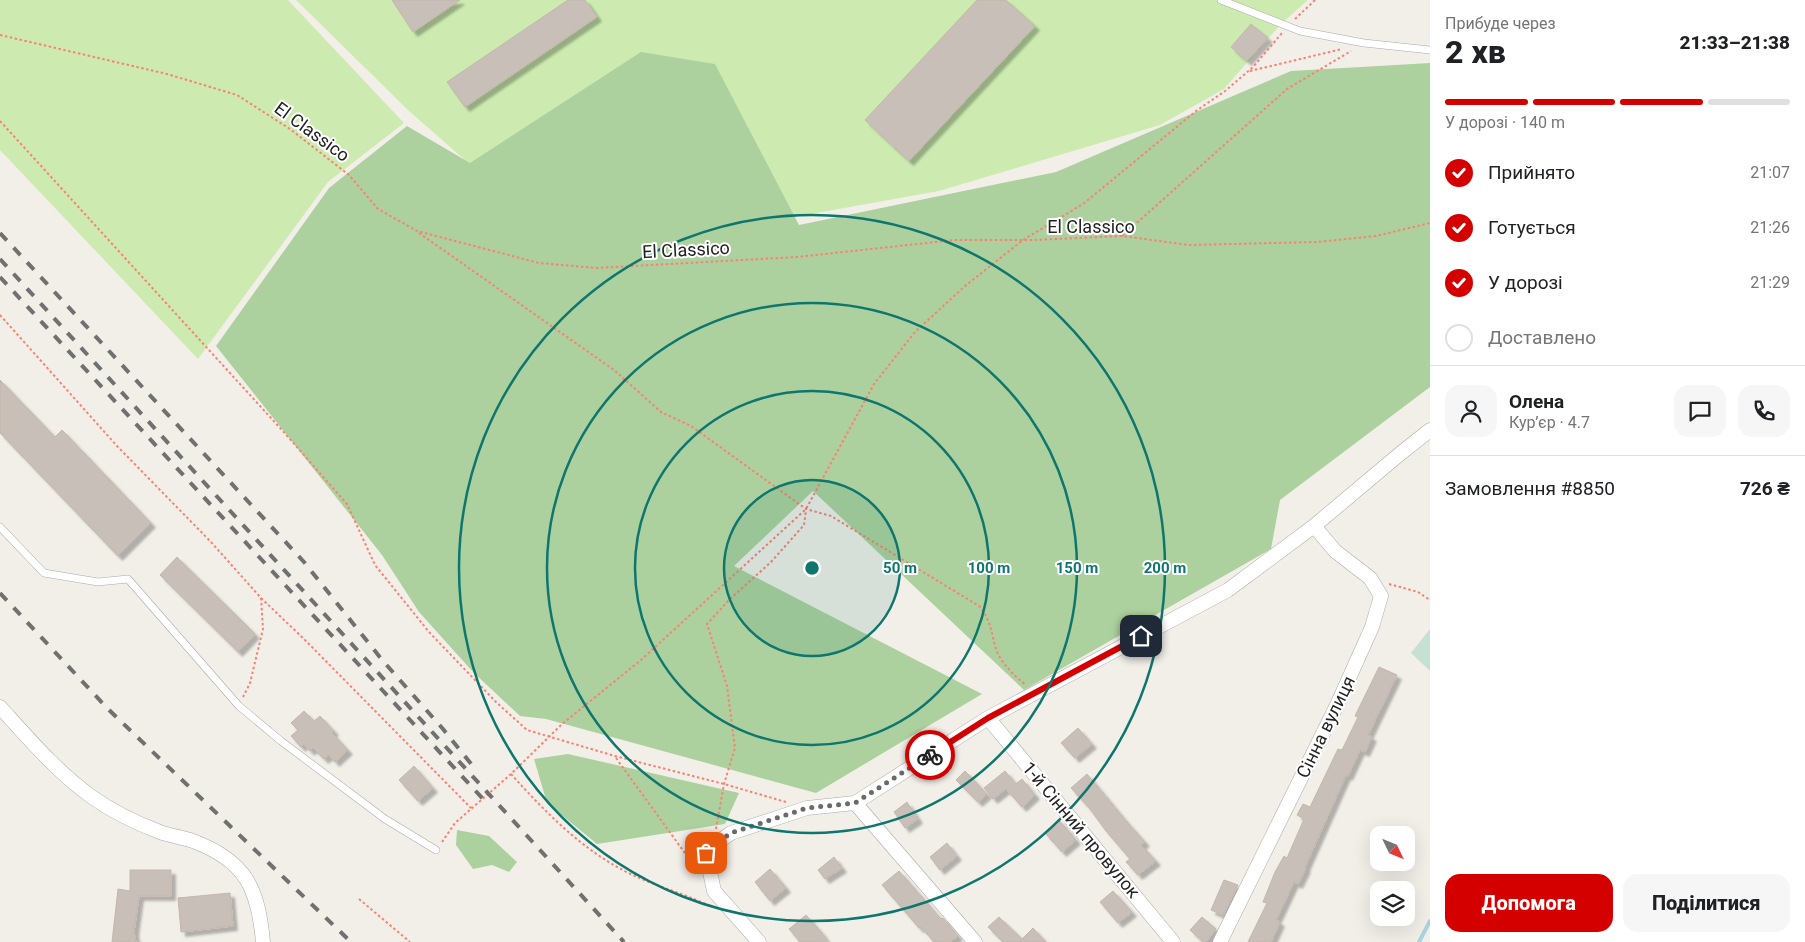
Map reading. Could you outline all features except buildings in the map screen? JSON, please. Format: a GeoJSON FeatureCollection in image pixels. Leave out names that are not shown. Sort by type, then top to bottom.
{"type":"FeatureCollection","features":[{"type":"Feature","properties":{"kind":"street"},"geometry":{"type":"LineString","coordinates":[[759,942],[714,891],[706,853],[712,846],[731,833],[807,808],[855,803],[988,718],[1228,590],[1314,526],[1430,430]]}},
{"type":"Feature","properties":{"kind":"street","name":"Сінна вулиця"},"geometry":{"type":"LineString","coordinates":[[1220,942],[1337,705],[1372,627],[1381,596],[1370,578],[1335,551],[1314,526]]}},
{"type":"Feature","properties":{"kind":"street"},"geometry":{"type":"LineString","coordinates":[[0,707],[59,772],[93,798],[130,820],[161,833],[192,841],[224,856],[239,868],[255,896],[263,937]]}},
{"type":"Feature","properties":{"kind":"street","name":"1-й Сінний провулок"},"geometry":{"type":"LineString","coordinates":[[988,718],[1173,942]]}},
{"type":"Feature","properties":{"kind":"street"},"geometry":{"type":"LineString","coordinates":[[855,803],[975,942]]}},
{"type":"Feature","properties":{"kind":"lane"},"geometry":{"type":"LineString","coordinates":[[1221,0],[1300,31],[1364,43],[1430,50]]}},
{"type":"Feature","properties":{"kind":"lane"},"geometry":{"type":"LineString","coordinates":[[0,527],[44,573],[98,582],[128,579],[239,706],[281,741],[385,819],[436,850]]}},
{"type":"Feature","properties":{"kind":"path"},"geometry":{"type":"LineString","coordinates":[[436,850],[454,823],[511,774],[548,737],[641,660],[806,509],[874,384],[915,332],[965,286],[1023,240],[1083,204],[1196,111],[1225,91],[1248,71],[1315,0]]}},
{"type":"Feature","properties":{"kind":"path","name":"El Classico"},"geometry":{"type":"LineString","coordinates":[[0,35],[167,74],[238,95],[290,129],[349,175],[378,210],[417,231],[539,263],[596,268],[797,257],[954,240],[1023,240],[1122,236],[1189,245],[1316,242],[1376,236],[1430,223]]}},
{"type":"Feature","properties":{"kind":"path"},"geometry":{"type":"LineString","coordinates":[[1248,71],[1364,43]]}},
{"type":"Feature","properties":{"kind":"path"},"geometry":{"type":"LineString","coordinates":[[1122,236],[1287,89],[1364,43]]}},
{"type":"Feature","properties":{"kind":"path"},"geometry":{"type":"LineString","coordinates":[[0,121],[347,504],[375,565],[429,632],[496,702],[527,730],[807,808]]}},
{"type":"Feature","properties":{"kind":"path"},"geometry":{"type":"LineString","coordinates":[[417,231],[614,370],[661,412],[691,426],[806,509],[831,516],[979,606],[988,617],[998,654],[1016,678],[1037,692]]}},
{"type":"Feature","properties":{"kind":"path"},"geometry":{"type":"LineString","coordinates":[[0,315],[117,446],[211,542],[261,598],[472,808]]}},
{"type":"Feature","properties":{"kind":"path"},"geometry":{"type":"LineString","coordinates":[[712,846],[724,784],[735,748],[727,686],[706,624],[771,562],[804,525],[806,509]]}},
{"type":"Feature","properties":{"kind":"path"},"geometry":{"type":"LineString","coordinates":[[1370,578],[1418,592],[1430,600]]}},
{"type":"Feature","properties":{"kind":"path"},"geometry":{"type":"LineString","coordinates":[[239,706],[250,683],[263,629],[261,598]]}},
{"type":"Feature","properties":{"kind":"path"},"geometry":{"type":"LineString","coordinates":[[615,756],[697,869]]}},
{"type":"Feature","properties":{"kind":"path"},"geometry":{"type":"LineString","coordinates":[[511,774],[553,817],[594,852],[634,876],[688,896],[713,908]]}},
{"type":"Feature","properties":{"kind":"path"},"geometry":{"type":"LineString","coordinates":[[359,899],[410,942]]}},
{"type":"Feature","properties":{"kind":"green space"},"geometry":{"type":"Polygon","coordinates":[[[0,0],[288,0],[404,123],[328,182],[198,359],[0,150],[0,0]]]}},
{"type":"Feature","properties":{"kind":"green space"},"geometry":{"type":"Polygon","coordinates":[[[296,0],[1308,0],[1281,24],[1224,89],[1160,125],[939,191],[688,236],[553,237],[409,111],[296,0]]]}},
{"type":"Feature","properties":{"kind":"green space"},"geometry":{"type":"Polygon","coordinates":[[[641,52],[715,64],[799,225],[1056,172],[1291,71],[1430,63],[1430,387],[1280,500],[1271,549],[1024,690],[813,491],[734,566],[982,694],[816,793],[546,719],[520,716],[473,672],[419,612],[382,555],[216,346],[329,188],[407,126],[470,163],[641,52]]]}},
{"type":"Feature","properties":{"kind":"green space"},"geometry":{"type":"Polygon","coordinates":[[[1430,629],[1430,671],[1411,653],[1430,629]]]}},
{"type":"Feature","properties":{"kind":"green space"},"geometry":{"type":"Polygon","coordinates":[[[568,754],[739,793],[725,824],[597,844],[547,803],[534,759],[568,754]]]}},
{"type":"Feature","properties":{"kind":"green space"},"geometry":{"type":"Polygon","coordinates":[[[457,830],[489,836],[517,862],[509,872],[492,865],[473,869],[456,845],[457,830]]]}},
{"type":"Feature","properties":{"kind":"waterway"},"geometry":{"type":"LineString","coordinates":[[1419,942],[1430,921]]}},
{"type":"Feature","properties":{"kind":"railway"},"geometry":{"type":"LineString","coordinates":[[0,233],[304,562],[383,661],[443,729],[476,770]]}},
{"type":"Feature","properties":{"kind":"railway"},"geometry":{"type":"LineString","coordinates":[[0,259],[624,942]]}},
{"type":"Feature","properties":{"kind":"railway"},"geometry":{"type":"LineString","coordinates":[[0,277],[484,800]]}},
{"type":"Feature","properties":{"kind":"railway"},"geometry":{"type":"LineString","coordinates":[[0,593],[108,709],[351,942]]}},
{"type":"Feature","properties":{"kind":"way so far"},"geometry":{"type":"LineString","coordinates":[[706,853],[712,846],[731,833],[807,808],[855,803],[930,755]]}},
{"type":"Feature","properties":{"kind":"route"},"geometry":{"type":"LineString","coordinates":[[930,755],[988,718],[1141,636]]}}]}
